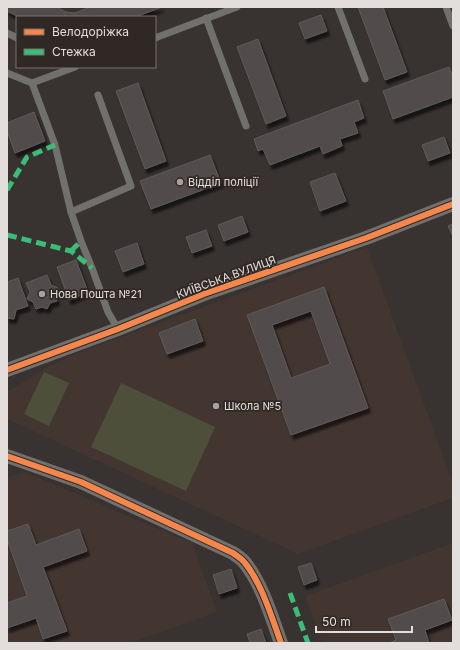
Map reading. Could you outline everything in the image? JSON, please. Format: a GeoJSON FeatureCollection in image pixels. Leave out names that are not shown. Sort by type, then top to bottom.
{"type":"FeatureCollection","features":[{"type":"Feature","properties":{"kind":"street","name":"КИЇВСЬКА ВУЛИЦЯ"},"geometry":{"type":"LineString","coordinates":[[7,370],[118,329],[204,294],[366,238],[453,204]]}},
{"type":"Feature","properties":{"kind":"street"},"geometry":{"type":"LineString","coordinates":[[7,456],[81,482],[233,553],[244,562],[252,572],[266,601],[281,643]]}},
{"type":"Feature","properties":{"kind":"lane"},"geometry":{"type":"LineString","coordinates":[[156,38],[237,7]]}},
{"type":"Feature","properties":{"kind":"lane"},"geometry":{"type":"LineString","coordinates":[[338,7],[365,79]]}},
{"type":"Feature","properties":{"kind":"lane"},"geometry":{"type":"LineString","coordinates":[[446,7],[453,26]]}},
{"type":"Feature","properties":{"kind":"lane"},"geometry":{"type":"LineString","coordinates":[[206,18],[246,126]]}},
{"type":"Feature","properties":{"kind":"lane"},"geometry":{"type":"LineString","coordinates":[[7,33],[16,38]]}},
{"type":"Feature","properties":{"kind":"lane"},"geometry":{"type":"LineString","coordinates":[[7,73],[32,83],[73,68]]}},
{"type":"Feature","properties":{"kind":"lane"},"geometry":{"type":"LineString","coordinates":[[32,83],[55,145],[71,212],[108,312],[118,329]]}},
{"type":"Feature","properties":{"kind":"lane"},"geometry":{"type":"LineString","coordinates":[[71,212],[131,186],[98,95]]}},
{"type":"Feature","properties":{"kind":"shaded area","name":"Школа №5"},"geometry":{"type":"Polygon","coordinates":[[[367,247],[453,483],[453,498],[298,554],[7,419],[7,392],[51,365],[80,352],[367,247]]]}},
{"type":"Feature","properties":{"kind":"shaded area"},"geometry":{"type":"Polygon","coordinates":[[[25,472],[192,543],[217,612],[130,643],[7,643],[7,478],[25,472]]]}},
{"type":"Feature","properties":{"kind":"shaded area"},"geometry":{"type":"Polygon","coordinates":[[[453,543],[453,643],[322,643],[305,596],[453,543]]]}},
{"type":"Feature","properties":{"kind":"green space"},"geometry":{"type":"Polygon","coordinates":[[[44,372],[69,383],[49,426],[24,414],[44,372]]]}},
{"type":"Feature","properties":{"kind":"green space"},"geometry":{"type":"Polygon","coordinates":[[[121,383],[215,427],[186,491],[91,447],[121,383]]]}},
{"type":"Feature","properties":{"kind":"building"},"geometry":{"type":"Polygon","coordinates":[[[7,7],[56,7],[66,12],[64,16],[17,16],[7,11],[7,7]]]}},
{"type":"Feature","properties":{"kind":"building"},"geometry":{"type":"Polygon","coordinates":[[[90,7],[162,7],[138,16],[76,16],[75,13],[90,7]]]}},
{"type":"Feature","properties":{"kind":"building"},"geometry":{"type":"Polygon","coordinates":[[[358,7],[383,7],[407,72],[385,80],[358,7]]]}},
{"type":"Feature","properties":{"kind":"building"},"geometry":{"type":"Polygon","coordinates":[[[66,12],[75,13],[76,16],[64,16],[66,12]]]}},
{"type":"Feature","properties":{"kind":"building"},"geometry":{"type":"Polygon","coordinates":[[[321,15],[327,31],[305,39],[299,23],[321,15]]]}},
{"type":"Feature","properties":{"kind":"building"},"geometry":{"type":"Polygon","coordinates":[[[258,39],[286,116],[266,124],[237,47],[258,39]]]}},
{"type":"Feature","properties":{"kind":"building"},"geometry":{"type":"Polygon","coordinates":[[[449,67],[453,77],[453,97],[393,119],[383,91],[449,67]]]}},
{"type":"Feature","properties":{"kind":"building"},"geometry":{"type":"Polygon","coordinates":[[[138,83],[166,161],[145,169],[116,91],[138,83]]]}},
{"type":"Feature","properties":{"kind":"building"},"geometry":{"type":"Polygon","coordinates":[[[358,100],[364,118],[354,122],[358,133],[340,139],[342,146],[323,154],[320,146],[270,165],[263,149],[258,151],[254,139],[358,100]]]}},
{"type":"Feature","properties":{"kind":"building"},"geometry":{"type":"Polygon","coordinates":[[[34,112],[45,141],[15,153],[7,131],[7,123],[34,112]]]}},
{"type":"Feature","properties":{"kind":"building"},"geometry":{"type":"Polygon","coordinates":[[[444,137],[450,153],[428,161],[422,145],[444,137]]]}},
{"type":"Feature","properties":{"kind":"building"},"geometry":{"type":"Polygon","coordinates":[[[210,155],[221,183],[151,209],[140,181],[210,155]]]}},
{"type":"Feature","properties":{"kind":"building"},"geometry":{"type":"Polygon","coordinates":[[[335,173],[346,201],[320,211],[310,182],[335,173]]]}},
{"type":"Feature","properties":{"kind":"building"},"geometry":{"type":"Polygon","coordinates":[[[242,216],[248,232],[224,241],[218,225],[242,216]]]}},
{"type":"Feature","properties":{"kind":"building"},"geometry":{"type":"Polygon","coordinates":[[[453,224],[453,237],[448,226],[453,224]]]}},
{"type":"Feature","properties":{"kind":"building"},"geometry":{"type":"Polygon","coordinates":[[[206,230],[212,246],[192,253],[186,237],[206,230]]]}},
{"type":"Feature","properties":{"kind":"building"},"geometry":{"type":"Polygon","coordinates":[[[137,243],[144,264],[123,272],[115,251],[137,243]]]}},
{"type":"Feature","properties":{"kind":"building"},"geometry":{"type":"Polygon","coordinates":[[[76,260],[88,292],[69,300],[57,267],[76,260]]]}},
{"type":"Feature","properties":{"kind":"building"},"geometry":{"type":"Polygon","coordinates":[[[47,275],[51,285],[58,288],[55,295],[57,301],[50,303],[47,309],[42,307],[36,309],[33,302],[27,299],[30,292],[26,283],[47,275]]]}},
{"type":"Feature","properties":{"kind":"building"},"geometry":{"type":"Polygon","coordinates":[[[18,278],[28,306],[16,310],[14,319],[7,318],[7,282],[18,278]]]}},
{"type":"Feature","properties":{"kind":"building"},"geometry":{"type":"Polygon","coordinates":[[[324,287],[368,408],[291,435],[247,315],[324,287]],[[311,311],[272,325],[291,378],[330,364],[311,311]]]}},
{"type":"Feature","properties":{"kind":"building"},"geometry":{"type":"Polygon","coordinates":[[[195,319],[203,341],[167,354],[159,333],[195,319]]]}},
{"type":"Feature","properties":{"kind":"building"},"geometry":{"type":"Polygon","coordinates":[[[28,524],[36,545],[79,529],[87,551],[43,567],[67,631],[43,639],[36,618],[7,628],[7,603],[27,596],[7,539],[7,531],[28,524]]]}},
{"type":"Feature","properties":{"kind":"building"},"geometry":{"type":"Polygon","coordinates":[[[311,563],[317,580],[304,585],[298,567],[311,563]]]}},
{"type":"Feature","properties":{"kind":"building"},"geometry":{"type":"Polygon","coordinates":[[[231,569],[237,588],[219,594],[213,575],[231,569]]]}},
{"type":"Feature","properties":{"kind":"building"},"geometry":{"type":"Polygon","coordinates":[[[444,599],[452,620],[425,630],[429,643],[389,643],[396,640],[388,619],[444,599]]]}},
{"type":"Feature","properties":{"kind":"building"},"geometry":{"type":"Polygon","coordinates":[[[261,629],[266,643],[250,643],[247,634],[261,629]]]}},
{"type":"Feature","properties":{"kind":"marked path"},"geometry":{"type":"LineString","coordinates":[[7,190],[27,157],[55,145]]}},
{"type":"Feature","properties":{"kind":"marked path"},"geometry":{"type":"LineString","coordinates":[[7,235],[71,251],[92,268]]}},
{"type":"Feature","properties":{"kind":"marked path"},"geometry":{"type":"LineString","coordinates":[[71,251],[81,241]]}},
{"type":"Feature","properties":{"kind":"marked path"},"geometry":{"type":"LineString","coordinates":[[290,593],[308,643]]}},
{"type":"Feature","properties":{"kind":"cycle path"},"geometry":{"type":"LineString","coordinates":[[7,370],[118,329],[204,294],[366,238],[453,204]]}},
{"type":"Feature","properties":{"kind":"cycle path"},"geometry":{"type":"LineString","coordinates":[[7,456],[81,482],[233,553],[244,562],[257,581],[281,643]]}},
{"type":"Feature","properties":{"kind":"place","name":"Відділ поліції"},"geometry":{"type":"Point","coordinates":[180,182]}},
{"type":"Feature","properties":{"kind":"place","name":"Нова Пошта №21"},"geometry":{"type":"Point","coordinates":[42,294]}},
{"type":"Feature","properties":{"kind":"place","name":"Школа №5"},"geometry":{"type":"Point","coordinates":[216,406]}}]}
